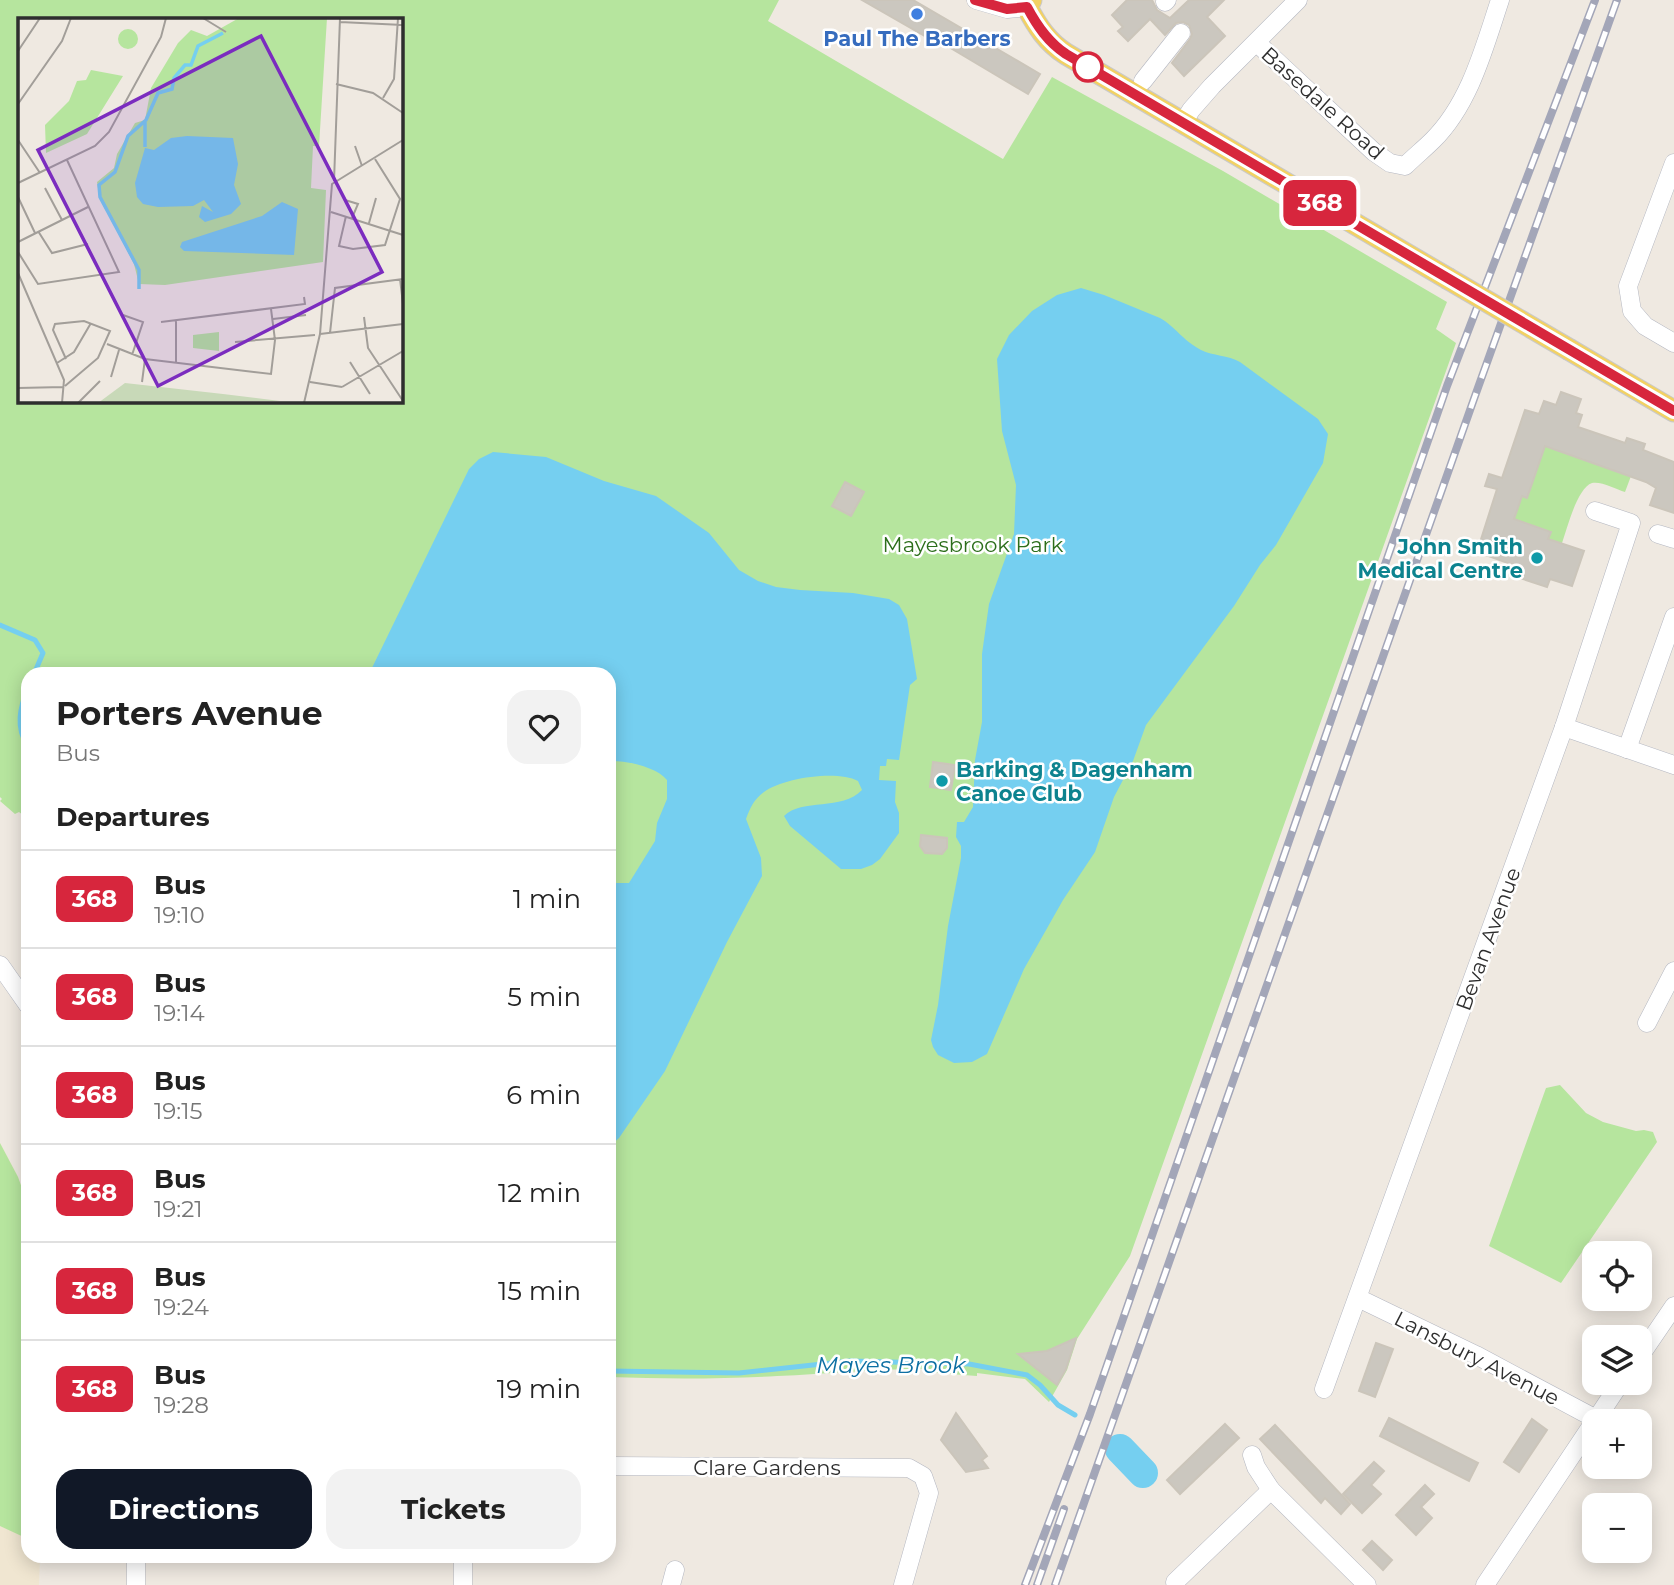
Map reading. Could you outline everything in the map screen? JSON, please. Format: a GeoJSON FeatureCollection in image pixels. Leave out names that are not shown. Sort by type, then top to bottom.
{"type":"FeatureCollection","features":[{"type":"Feature","properties":{"kind":"main road"},"geometry":{"type":"LineString","coordinates":[[1029,4],[1039,29],[1056,48],[1674,411]]}},
{"type":"Feature","properties":{"kind":"street"},"geometry":{"type":"LineString","coordinates":[[976,0],[1007,9],[1029,4]]}},
{"type":"Feature","properties":{"kind":"street","name":"Basedale Road"},"geometry":{"type":"LineString","coordinates":[[1257,43],[1374,152],[1390,163],[1405,166],[1435,139],[1464,97],[1480,60],[1500,0]]}},
{"type":"Feature","properties":{"kind":"street"},"geometry":{"type":"LineString","coordinates":[[1183,123],[1212,86],[1257,43],[1289,3]]}},
{"type":"Feature","properties":{"kind":"street"},"geometry":{"type":"LineString","coordinates":[[1143,81],[1181,33]]}},
{"type":"Feature","properties":{"kind":"street"},"geometry":{"type":"LineString","coordinates":[[1674,163],[1628,286],[1632,312],[1645,326],[1674,343]]}},
{"type":"Feature","properties":{"kind":"street","name":"Bevan Avenue"},"geometry":{"type":"LineString","coordinates":[[1324,1390],[1564,727],[1632,523],[1595,511]]}},
{"type":"Feature","properties":{"kind":"street"},"geometry":{"type":"LineString","coordinates":[[1627,749],[1674,617]]}},
{"type":"Feature","properties":{"kind":"street"},"geometry":{"type":"LineString","coordinates":[[1564,727],[1674,765]]}},
{"type":"Feature","properties":{"kind":"street"},"geometry":{"type":"LineString","coordinates":[[0,965],[21,995]]}},
{"type":"Feature","properties":{"kind":"street"},"geometry":{"type":"LineString","coordinates":[[1647,1023],[1674,971]]}},
{"type":"Feature","properties":{"kind":"street","name":"Lansbury Avenue"},"geometry":{"type":"LineString","coordinates":[[1358,1298],[1476,1355],[1582,1414]]}},
{"type":"Feature","properties":{"kind":"street"},"geometry":{"type":"LineString","coordinates":[[1652,1338],[1674,1306]]}},
{"type":"Feature","properties":{"kind":"street"},"geometry":{"type":"LineString","coordinates":[[1487,1584],[1582,1441]]}},
{"type":"Feature","properties":{"kind":"street"},"geometry":{"type":"LineString","coordinates":[[1252,1455],[1270,1490],[1367,1585]]}},
{"type":"Feature","properties":{"kind":"street","name":"Clare Gardens"},"geometry":{"type":"LineString","coordinates":[[616,1466],[909,1468],[923,1476],[929,1493],[903,1585]]}},
{"type":"Feature","properties":{"kind":"street"},"geometry":{"type":"LineString","coordinates":[[1175,1582],[1270,1490]]}},
{"type":"Feature","properties":{"kind":"street"},"geometry":{"type":"LineString","coordinates":[[136,1563],[136,1585]]}},
{"type":"Feature","properties":{"kind":"street"},"geometry":{"type":"LineString","coordinates":[[463,1563],[463,1585]]}},
{"type":"Feature","properties":{"kind":"shaded area"},"geometry":{"type":"Polygon","coordinates":[[[0,1143],[21,1185],[21,1563],[40,1563],[39,1585],[0,1585],[0,1143]]]}},
{"type":"Feature","properties":{"kind":"green space","name":"Mayesbrook Park"},"geometry":{"type":"Polygon","coordinates":[[[0,0],[779,0],[768,21],[1003,159],[1052,77],[1223,171],[1447,302],[1436,329],[1456,343],[1130,1256],[1077,1339],[1067,1370],[1049,1402],[1025,1379],[977,1373],[977,1376],[924,1372],[923,1369],[735,1378],[616,1377],[616,667],[21,667],[21,814],[15,814],[0,801],[0,0]]]}},
{"type":"Feature","properties":{"kind":"green space"},"geometry":{"type":"Polygon","coordinates":[[[1545,446],[1631,476],[1625,492],[1600,483],[1587,486],[1573,510],[1562,543],[1548,539],[1550,532],[1535,526],[1512,524],[1522,496],[1527,497],[1545,446]]]}},
{"type":"Feature","properties":{"kind":"green space"},"geometry":{"type":"Polygon","coordinates":[[[1560,1085],[1586,1113],[1603,1122],[1636,1131],[1653,1132],[1657,1142],[1590,1241],[1582,1241],[1582,1252],[1561,1283],[1489,1246],[1546,1088],[1560,1085]]]}},
{"type":"Feature","properties":{"kind":"green space"},"geometry":{"type":"Polygon","coordinates":[[[0,1143],[21,1185],[21,1536],[0,1526],[0,1143]]]}},
{"type":"Feature","properties":{"kind":"water"},"geometry":{"type":"Polygon","coordinates":[[[1081,288],[1160,318],[1201,350],[1240,362],[1318,419],[1328,434],[1323,463],[1276,545],[1146,725],[1133,761],[1114,797],[1095,852],[1063,900],[1024,969],[987,1054],[972,1062],[954,1063],[938,1055],[931,1040],[961,858],[961,846],[956,837],[957,822],[964,822],[973,807],[975,760],[982,722],[982,654],[989,604],[1014,534],[1016,485],[1002,431],[997,359],[1009,335],[1032,311],[1057,295],[1081,288]]]}},
{"type":"Feature","properties":{"kind":"water"},"geometry":{"type":"Polygon","coordinates":[[[493,452],[546,457],[604,481],[656,496],[709,533],[739,570],[758,581],[776,587],[853,593],[889,599],[899,605],[907,619],[917,679],[910,685],[899,760],[887,759],[886,766],[880,766],[879,780],[896,781],[895,802],[899,813],[899,833],[880,859],[872,865],[861,869],[841,869],[790,826],[784,816],[801,807],[833,803],[854,796],[862,790],[858,781],[837,776],[797,779],[773,787],[758,798],[746,819],[761,858],[762,876],[665,1071],[616,1141],[616,883],[629,883],[655,841],[657,823],[667,799],[667,780],[656,771],[640,765],[616,762],[616,667],[372,667],[469,469],[479,459],[493,452]]]}},
{"type":"Feature","properties":{"kind":"building"},"geometry":{"type":"Polygon","coordinates":[[[862,0],[913,0],[1040,74],[1028,94],[932,37],[930,39],[862,0]]]}},
{"type":"Feature","properties":{"kind":"building"},"geometry":{"type":"Polygon","coordinates":[[[1127,0],[1152,0],[1157,10],[1170,18],[1189,0],[1224,0],[1207,17],[1225,36],[1184,76],[1172,63],[1190,39],[1192,34],[1189,25],[1176,23],[1165,35],[1150,19],[1128,41],[1118,31],[1123,27],[1112,15],[1127,0]]]}},
{"type":"Feature","properties":{"kind":"building"},"geometry":{"type":"Polygon","coordinates":[[[1561,392],[1581,399],[1576,413],[1582,415],[1578,427],[1625,443],[1627,438],[1645,444],[1643,450],[1674,462],[1674,513],[1650,505],[1656,488],[1646,482],[1545,446],[1527,498],[1522,496],[1514,519],[1551,532],[1548,539],[1584,551],[1572,586],[1550,579],[1547,587],[1505,573],[1508,563],[1477,552],[1497,489],[1485,486],[1489,474],[1502,478],[1525,410],[1539,414],[1544,401],[1556,405],[1561,392]]]}},
{"type":"Feature","properties":{"kind":"building"},"geometry":{"type":"Polygon","coordinates":[[[845,482],[864,492],[851,516],[832,506],[845,482]]]}},
{"type":"Feature","properties":{"kind":"building","name":"Barking & Dagenham Canoe Club"},"geometry":{"type":"Polygon","coordinates":[[[933,762],[955,765],[951,790],[930,787],[933,762]]]}},
{"type":"Feature","properties":{"kind":"building"},"geometry":{"type":"Polygon","coordinates":[[[921,835],[947,838],[947,848],[942,854],[925,853],[920,846],[921,835]]]}},
{"type":"Feature","properties":{"kind":"building"},"geometry":{"type":"Polygon","coordinates":[[[1076,1338],[1066,1369],[1057,1385],[1018,1354],[1047,1351],[1076,1338]]]}},
{"type":"Feature","properties":{"kind":"building"},"geometry":{"type":"Polygon","coordinates":[[[1376,1343],[1393,1349],[1375,1397],[1359,1391],[1376,1343]]]}},
{"type":"Feature","properties":{"kind":"building"},"geometry":{"type":"Polygon","coordinates":[[[956,1413],[987,1456],[982,1460],[988,1468],[966,1472],[941,1440],[956,1413]]]}},
{"type":"Feature","properties":{"kind":"building"},"geometry":{"type":"Polygon","coordinates":[[[1389,1418],[1478,1463],[1469,1481],[1380,1436],[1389,1418]]]}},
{"type":"Feature","properties":{"kind":"building"},"geometry":{"type":"Polygon","coordinates":[[[1532,1419],[1547,1430],[1519,1472],[1504,1462],[1532,1419]]]}},
{"type":"Feature","properties":{"kind":"building"},"geometry":{"type":"Polygon","coordinates":[[[1225,1424],[1239,1438],[1180,1494],[1167,1480],[1225,1424]]]}},
{"type":"Feature","properties":{"kind":"building"},"geometry":{"type":"Polygon","coordinates":[[[1275,1425],[1350,1504],[1341,1514],[1325,1498],[1321,1503],[1260,1439],[1275,1425]]]}},
{"type":"Feature","properties":{"kind":"building"},"geometry":{"type":"Polygon","coordinates":[[[1374,1462],[1384,1471],[1371,1485],[1381,1494],[1362,1513],[1343,1494],[1374,1462]]]}},
{"type":"Feature","properties":{"kind":"building"},"geometry":{"type":"Polygon","coordinates":[[[1425,1485],[1434,1494],[1421,1507],[1432,1518],[1416,1535],[1396,1515],[1425,1485]]]}},
{"type":"Feature","properties":{"kind":"building"},"geometry":{"type":"Polygon","coordinates":[[[1372,1541],[1392,1560],[1383,1570],[1363,1550],[1372,1541]]]}},
{"type":"Feature","properties":{"kind":"waterway","name":"Mayes Brook"},"geometry":{"type":"LineString","coordinates":[[0,625],[35,640],[43,653],[37,667]]}},
{"type":"Feature","properties":{"kind":"waterway","name":"Mayes Brook"},"geometry":{"type":"LineString","coordinates":[[21,712],[21,732]]}},
{"type":"Feature","properties":{"kind":"waterway","name":"Mayes Brook"},"geometry":{"type":"LineString","coordinates":[[616,1371],[739,1373],[850,1361],[969,1364],[1027,1375],[1058,1405],[1075,1415]]}},
{"type":"Feature","properties":{"kind":"waterway","name":"Mayes Brook"},"geometry":{"type":"LineString","coordinates":[[1120,1449],[1143,1473]]}},
{"type":"Feature","properties":{"kind":"railway"},"geometry":{"type":"LineString","coordinates":[[1025,1585],[1090,1414],[1447,386],[1595,0]]}},
{"type":"Feature","properties":{"kind":"railway"},"geometry":{"type":"LineString","coordinates":[[1055,1585],[1617,0]]}},
{"type":"Feature","properties":{"kind":"railway"},"geometry":{"type":"LineString","coordinates":[[1037,1585],[1064,1509]]}},
{"type":"Feature","properties":{"kind":"bus line","name":"368"},"geometry":{"type":"LineString","coordinates":[[975,0],[1007,9],[1027,7],[1039,29],[1056,48],[1674,411]]}},
{"type":"Feature","properties":{"kind":"place","name":"Paul The Barbers"},"geometry":{"type":"Point","coordinates":[917,14]}},
{"type":"Feature","properties":{"kind":"place","name":"John Smith Medical Centre"},"geometry":{"type":"Point","coordinates":[1537,558]}},
{"type":"Feature","properties":{"kind":"place","name":"Barking & Dagenham Canoe Club"},"geometry":{"type":"Point","coordinates":[942,781]}}]}
